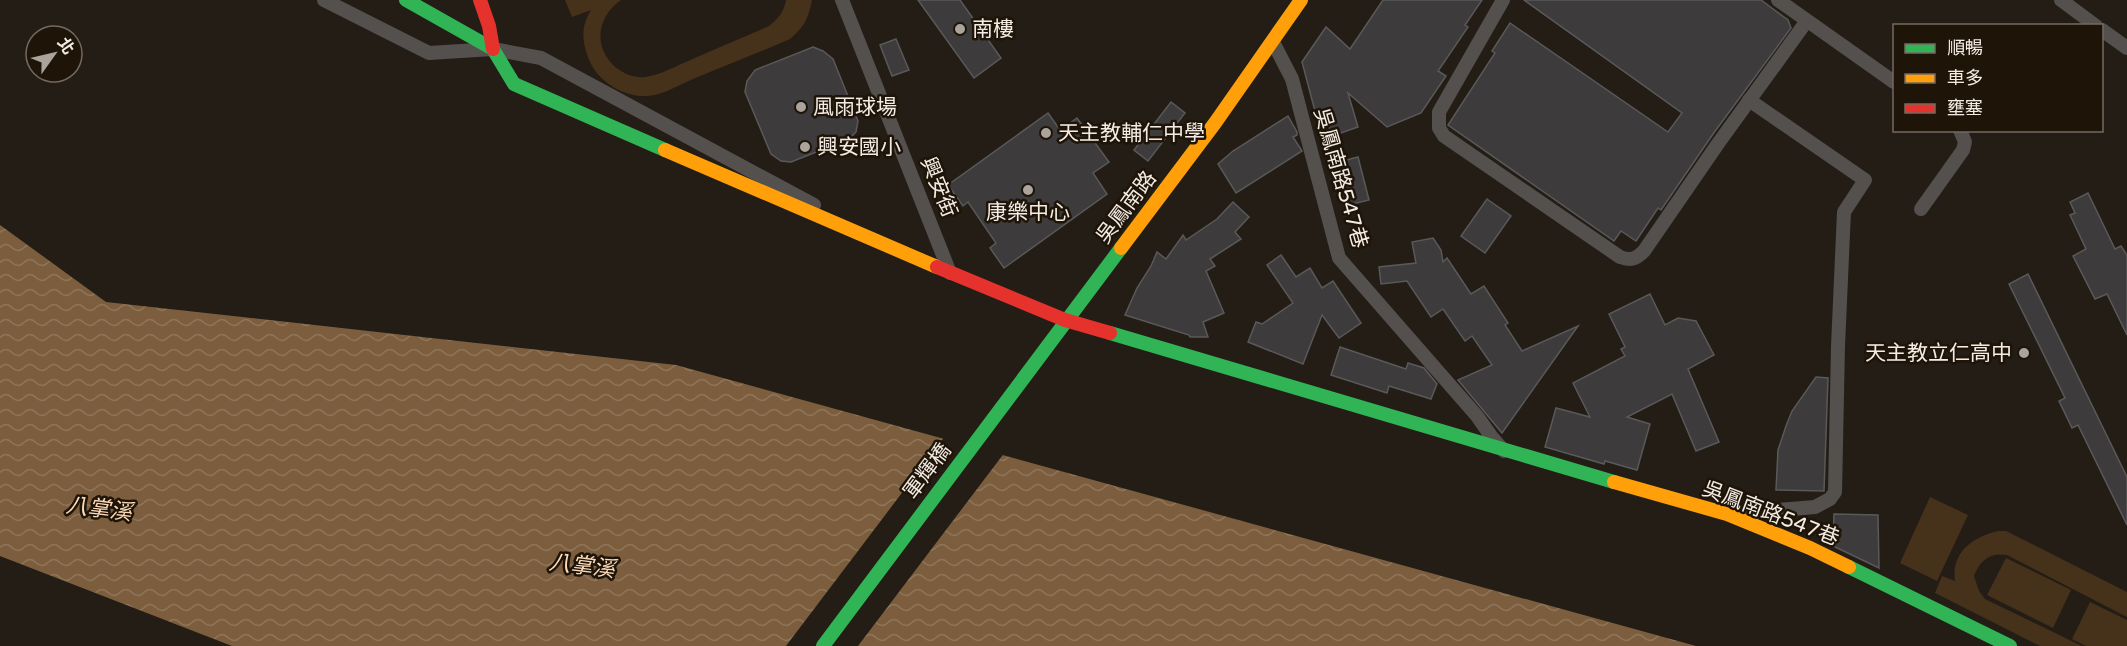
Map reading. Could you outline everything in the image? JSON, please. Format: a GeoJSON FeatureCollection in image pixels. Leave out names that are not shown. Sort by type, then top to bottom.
{"type":"FeatureCollection","features":[{"type":"Feature","properties":{"kind":"street"},"geometry":{"type":"LineString","coordinates":[[324,0],[429,53],[493,49],[541,58],[887,245]]}},
{"type":"Feature","properties":{"kind":"street"},"geometry":{"type":"LineString","coordinates":[[406,0],[493,49]]}},
{"type":"Feature","properties":{"kind":"street"},"geometry":{"type":"LineString","coordinates":[[480,0],[489,26],[493,49],[513,84],[950,273],[1065,320]]}},
{"type":"Feature","properties":{"kind":"street","name":"興安街"},"geometry":{"type":"LineString","coordinates":[[842,0],[950,273]]}},
{"type":"Feature","properties":{"kind":"street","name":"吳鳳南路"},"geometry":{"type":"LineString","coordinates":[[1065,320],[1126,242],[1274,42],[1301,0]]}},
{"type":"Feature","properties":{"kind":"street"},"geometry":{"type":"LineString","coordinates":[[1503,0],[1438,112],[1439,128],[1443,136],[1620,257],[1629,260],[1638,258],[1644,251],[1806,22]]}},
{"type":"Feature","properties":{"kind":"street"},"geometry":{"type":"LineString","coordinates":[[1778,0],[1893,81]]}},
{"type":"Feature","properties":{"kind":"street"},"geometry":{"type":"LineString","coordinates":[[2062,0],[2093,24]]}},
{"type":"Feature","properties":{"kind":"street"},"geometry":{"type":"LineString","coordinates":[[2103,31],[2127,48]]}},
{"type":"Feature","properties":{"kind":"street","name":"吳鳳南路547巷"},"geometry":{"type":"LineString","coordinates":[[1274,42],[1292,79],[1339,258],[1505,451]]}},
{"type":"Feature","properties":{"kind":"street"},"geometry":{"type":"LineString","coordinates":[[1727,514],[1815,507],[1830,499],[1834,492],[1844,212],[1866,180],[1749,100]]}},
{"type":"Feature","properties":{"kind":"street"},"geometry":{"type":"LineString","coordinates":[[1921,209],[1963,150],[1965,142],[1961,132]]}},
{"type":"Feature","properties":{"kind":"street","name":"吳鳳南路547巷"},"geometry":{"type":"LineString","coordinates":[[1065,320],[1505,451],[1727,514],[1810,548],[2010,646]]}},
{"type":"Feature","properties":{"kind":"street","name":"軍輝橋"},"geometry":{"type":"LineString","coordinates":[[823,646],[1065,320]]}},
{"type":"Feature","properties":{"kind":"shaded area"},"geometry":{"type":"Polygon","coordinates":[[[565,0],[621,0],[608,13],[602,24],[600,36],[603,50],[611,63],[623,72],[645,77],[667,71],[769,26],[780,15],[786,0],[812,0],[805,22],[790,39],[664,92],[652,96],[638,96],[613,87],[599,76],[590,62],[584,42],[585,23],[591,10],[572,17],[565,0]]]}},
{"type":"Feature","properties":{"kind":"shaded area"},"geometry":{"type":"Polygon","coordinates":[[[1930,497],[1968,515],[1937,581],[1900,563],[1930,497]]]}},
{"type":"Feature","properties":{"kind":"shaded area"},"geometry":{"type":"Polygon","coordinates":[[[2006,531],[2127,592],[2127,617],[2001,554],[1986,558],[1976,570],[1974,576],[1979,591],[1985,599],[2082,646],[2040,646],[1935,593],[1942,576],[1955,581],[1956,562],[1965,548],[1980,537],[2006,531]]]}},
{"type":"Feature","properties":{"kind":"shaded area"},"geometry":{"type":"Polygon","coordinates":[[[2006,558],[2071,590],[2053,628],[1987,595],[2006,558]]]}},
{"type":"Feature","properties":{"kind":"shaded area"},"geometry":{"type":"Polygon","coordinates":[[[2090,602],[2127,620],[2127,646],[2086,646],[2072,639],[2090,602]]]}},
{"type":"Feature","properties":{"kind":"water","name":"八掌溪"},"geometry":{"type":"Polygon","coordinates":[[[0,225],[106,302],[676,365],[1696,646],[232,646],[0,556],[0,225]]]}},
{"type":"Feature","properties":{"kind":"pier"},"geometry":{"type":"Polygon","coordinates":[[[945,436],[1005,452],[858,646],[786,646],[945,436]]]}},
{"type":"Feature","properties":{"kind":"building","name":"南樓"},"geometry":{"type":"Polygon","coordinates":[[[918,0],[960,0],[1001,58],[974,78],[918,0]]]}},
{"type":"Feature","properties":{"kind":"building"},"geometry":{"type":"Polygon","coordinates":[[[1383,0],[1482,0],[1465,25],[1468,27],[1438,71],[1446,76],[1421,113],[1387,127],[1348,93],[1358,127],[1332,136],[1324,112],[1316,115],[1302,62],[1326,27],[1350,49],[1383,0]]]}},
{"type":"Feature","properties":{"kind":"building"},"geometry":{"type":"Polygon","coordinates":[[[1524,0],[1761,0],[1788,20],[1791,28],[1713,134],[1661,210],[1658,208],[1636,241],[1621,231],[1614,241],[1448,125],[1495,53],[1492,51],[1510,23],[1668,132],[1682,113],[1524,0]]]}},
{"type":"Feature","properties":{"kind":"building"},"geometry":{"type":"Polygon","coordinates":[[[896,39],[909,70],[892,76],[880,45],[896,39]]]}},
{"type":"Feature","properties":{"kind":"building","name":"風雨球場"},"geometry":{"type":"Polygon","coordinates":[[[813,47],[833,59],[858,121],[856,132],[849,139],[791,162],[781,161],[771,154],[745,92],[747,81],[755,70],[813,47]]]}},
{"type":"Feature","properties":{"kind":"building"},"geometry":{"type":"Polygon","coordinates":[[[1171,102],[1185,113],[1148,161],[1134,150],[1171,102]]]}},
{"type":"Feature","properties":{"kind":"building","name":"康樂中心"},"geometry":{"type":"Polygon","coordinates":[[[1048,113],[1060,130],[1077,118],[1109,162],[1093,173],[1107,194],[1004,268],[990,248],[996,243],[968,202],[963,206],[948,185],[1048,113]]]}},
{"type":"Feature","properties":{"kind":"building"},"geometry":{"type":"Polygon","coordinates":[[[1288,116],[1297,132],[1297,135],[1293,137],[1302,151],[1236,193],[1218,164],[1233,151],[1288,116]]]}},
{"type":"Feature","properties":{"kind":"building"},"geometry":{"type":"Polygon","coordinates":[[[1358,157],[1369,200],[1344,206],[1331,164],[1358,157]]]}},
{"type":"Feature","properties":{"kind":"building"},"geometry":{"type":"Polygon","coordinates":[[[2088,193],[2115,249],[2121,246],[2127,255],[2127,335],[2107,294],[2095,299],[2073,256],[2086,249],[2070,215],[2075,213],[2070,202],[2088,193]]]}},
{"type":"Feature","properties":{"kind":"building"},"geometry":{"type":"Polygon","coordinates":[[[1487,199],[1511,216],[1485,253],[1461,236],[1487,199]]]}},
{"type":"Feature","properties":{"kind":"building"},"geometry":{"type":"Polygon","coordinates":[[[1233,202],[1249,217],[1235,232],[1241,239],[1210,259],[1215,266],[1206,271],[1224,313],[1203,322],[1208,337],[1190,337],[1125,315],[1157,252],[1166,259],[1183,235],[1186,240],[1217,219],[1233,202]]]}},
{"type":"Feature","properties":{"kind":"building"},"geometry":{"type":"Polygon","coordinates":[[[1433,238],[1441,250],[1443,262],[1447,258],[1471,294],[1484,286],[1508,323],[1505,325],[1522,351],[1578,326],[1502,433],[1458,380],[1492,365],[1472,336],[1465,341],[1443,309],[1431,317],[1407,281],[1381,284],[1379,267],[1416,263],[1412,242],[1433,238]]]}},
{"type":"Feature","properties":{"kind":"building"},"geometry":{"type":"Polygon","coordinates":[[[1281,255],[1296,277],[1310,268],[1322,288],[1333,281],[1361,323],[1339,338],[1322,315],[1303,364],[1248,342],[1256,322],[1262,324],[1293,303],[1267,265],[1281,255]]]}},
{"type":"Feature","properties":{"kind":"building"},"geometry":{"type":"Polygon","coordinates":[[[2028,274],[2127,477],[2127,525],[2078,425],[2072,428],[2059,401],[2065,398],[2009,284],[2028,274]]]}},
{"type":"Feature","properties":{"kind":"building"},"geometry":{"type":"Polygon","coordinates":[[[1650,294],[1665,325],[1678,318],[1696,321],[1714,355],[1688,369],[1719,442],[1696,451],[1672,394],[1627,417],[1650,424],[1637,470],[1605,461],[1604,464],[1545,447],[1556,408],[1590,417],[1573,383],[1625,356],[1621,349],[1625,347],[1609,314],[1650,294]]]}},
{"type":"Feature","properties":{"kind":"building"},"geometry":{"type":"Polygon","coordinates":[[[1340,347],[1406,369],[1408,363],[1424,368],[1437,384],[1431,399],[1389,386],[1387,393],[1331,375],[1340,347]]]}},
{"type":"Feature","properties":{"kind":"building"},"geometry":{"type":"Polygon","coordinates":[[[1816,377],[1828,378],[1824,491],[1776,490],[1778,450],[1786,426],[1792,411],[1816,377]]]}},
{"type":"Feature","properties":{"kind":"building"},"geometry":{"type":"Polygon","coordinates":[[[1834,514],[1878,515],[1879,568],[1833,546],[1834,514]]]}},
{"type":"Feature","properties":{"kind":"traffic: fast"},"geometry":{"type":"LineString","coordinates":[[406,0],[493,49],[514,84],[665,150]]}},
{"type":"Feature","properties":{"kind":"traffic: fast"},"geometry":{"type":"LineString","coordinates":[[823,646],[1121,248]]}},
{"type":"Feature","properties":{"kind":"traffic: fast"},"geometry":{"type":"LineString","coordinates":[[1110,333],[1614,482]]}},
{"type":"Feature","properties":{"kind":"traffic: fast"},"geometry":{"type":"LineString","coordinates":[[1849,567],[2010,646]]}},
{"type":"Feature","properties":{"kind":"traffic: slow"},"geometry":{"type":"LineString","coordinates":[[1121,248],[1215,123],[1301,0]]}},
{"type":"Feature","properties":{"kind":"traffic: slow"},"geometry":{"type":"LineString","coordinates":[[665,150],[937,267]]}},
{"type":"Feature","properties":{"kind":"traffic: slow"},"geometry":{"type":"LineString","coordinates":[[1614,482],[1727,514],[1810,548],[1849,567]]}},
{"type":"Feature","properties":{"kind":"traffic: jam"},"geometry":{"type":"LineString","coordinates":[[480,0],[489,26],[493,49]]}},
{"type":"Feature","properties":{"kind":"traffic: jam"},"geometry":{"type":"LineString","coordinates":[[937,267],[1065,320],[1110,333]]}},
{"type":"Feature","properties":{"kind":"place","name":"南樓"},"geometry":{"type":"Point","coordinates":[960,29]}},
{"type":"Feature","properties":{"kind":"place","name":"風雨球場"},"geometry":{"type":"Point","coordinates":[801,107]}},
{"type":"Feature","properties":{"kind":"place","name":"天主教輔仁中學"},"geometry":{"type":"Point","coordinates":[1046,133]}},
{"type":"Feature","properties":{"kind":"place","name":"興安國小"},"geometry":{"type":"Point","coordinates":[805,147]}},
{"type":"Feature","properties":{"kind":"place","name":"康樂中心"},"geometry":{"type":"Point","coordinates":[1028,190]}},
{"type":"Feature","properties":{"kind":"place","name":"天主教立仁高中"},"geometry":{"type":"Point","coordinates":[2024,353]}}]}
